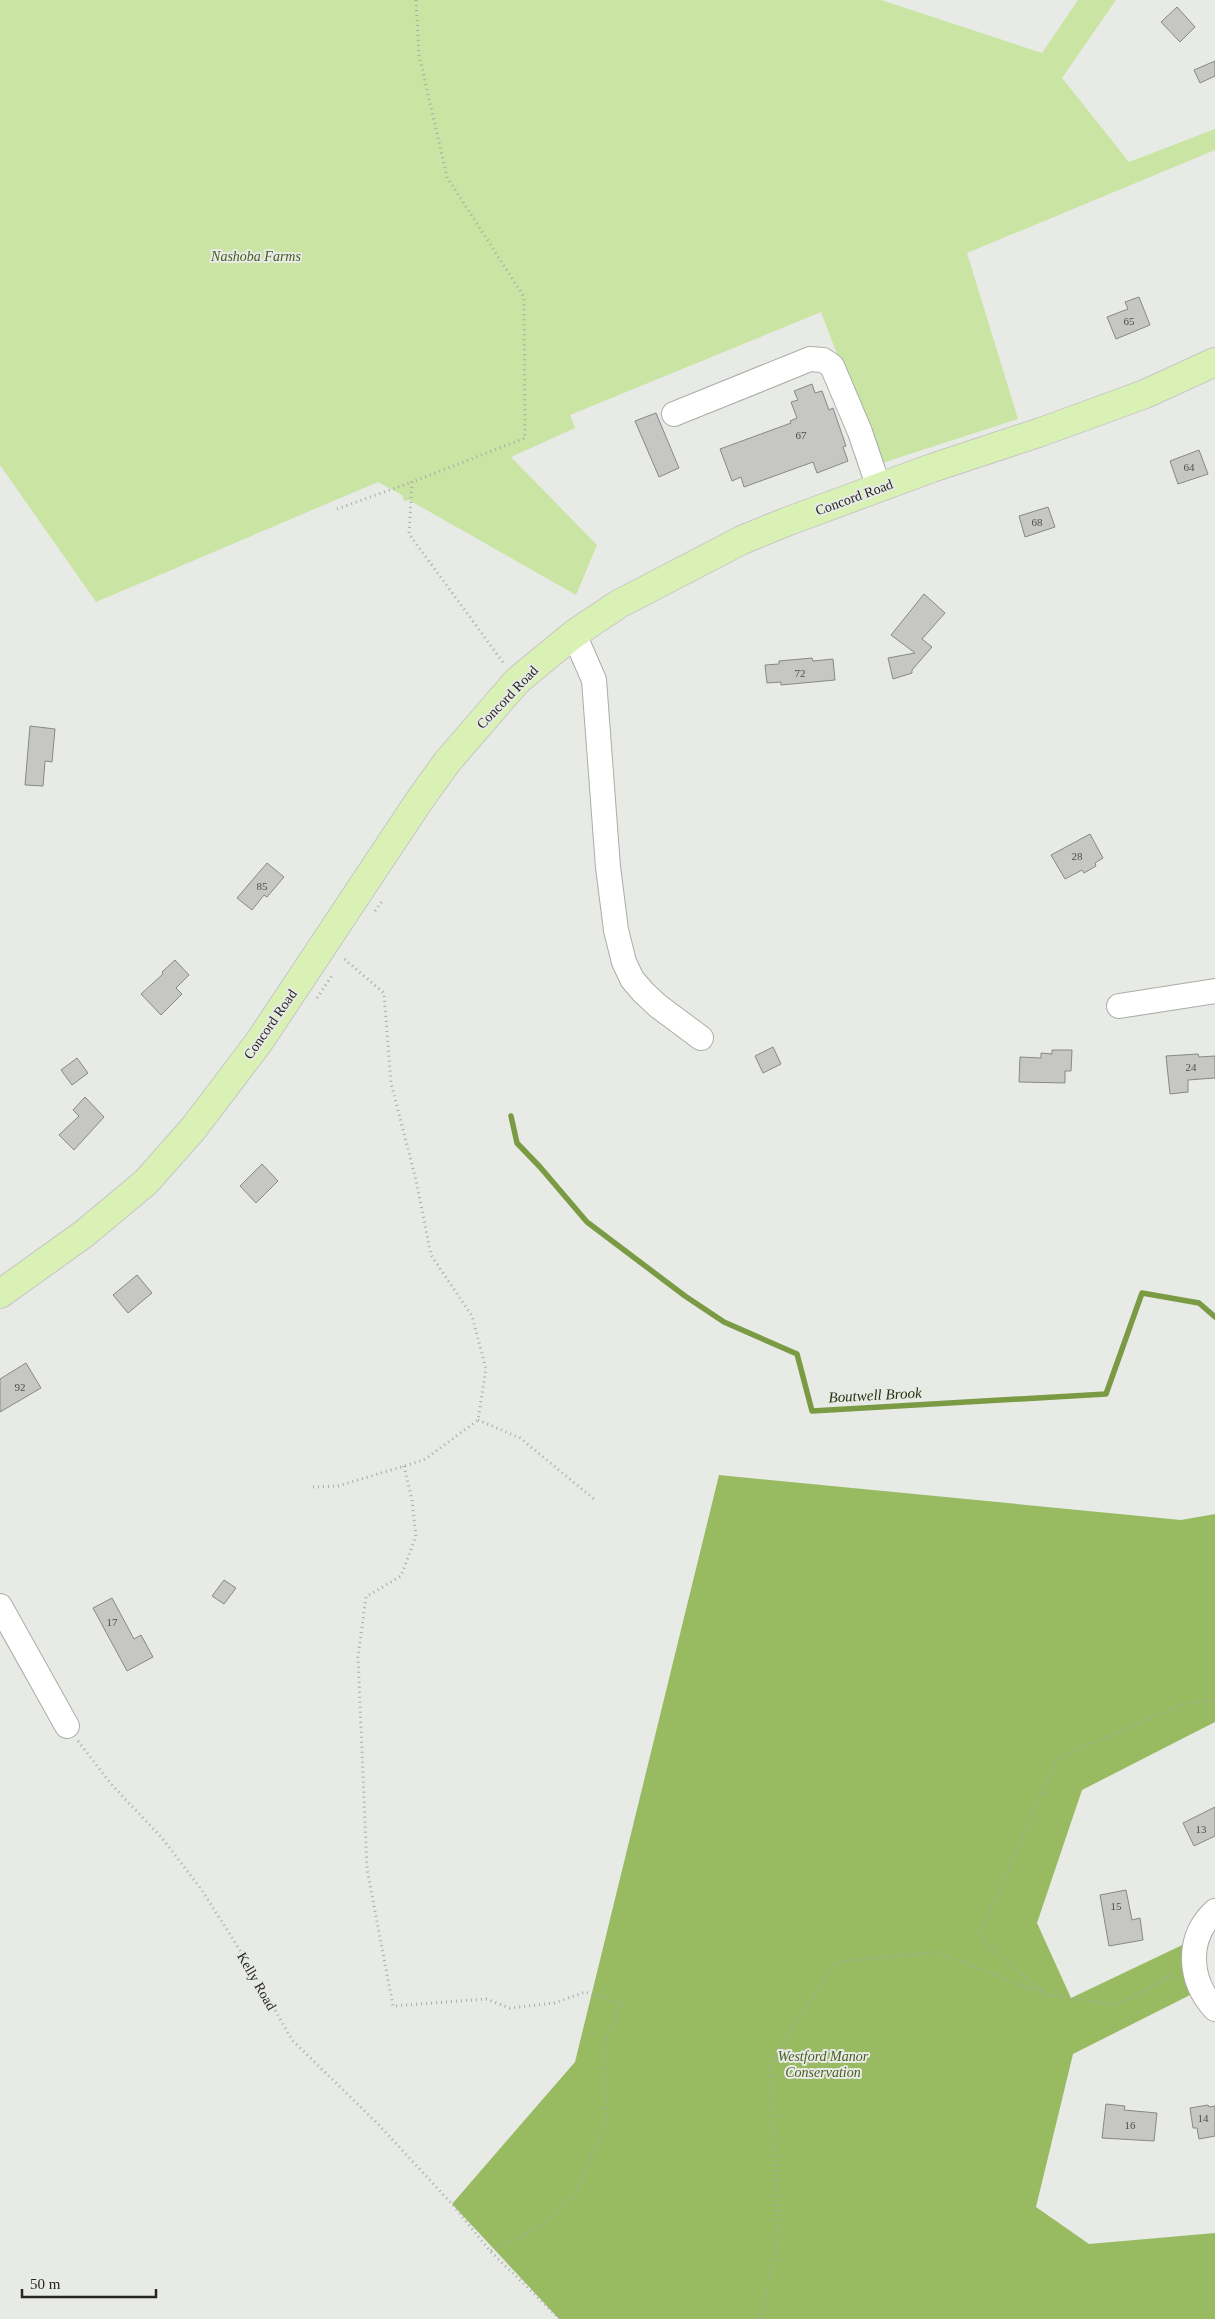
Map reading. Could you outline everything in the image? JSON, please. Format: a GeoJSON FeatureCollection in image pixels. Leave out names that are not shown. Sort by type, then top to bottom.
{"type":"FeatureCollection","features":[{"type":"Feature","properties":{"kind":"main road","name":"Concord Road"},"geometry":{"type":"LineString","coordinates":[[0,1294],[84,1233],[146,1182],[193,1129],[259,1042],[419,801],[448,762],[517,681],[574,634],[619,604],[742,540],[879,488],[1146,394],[1215,362]]}},
{"type":"Feature","properties":{"kind":"street"},"geometry":{"type":"LineString","coordinates":[[674,414],[810,359],[823,360],[832,366],[860,432],[879,488]]}},
{"type":"Feature","properties":{"kind":"street"},"geometry":{"type":"LineString","coordinates":[[574,634],[594,680],[608,867],[616,930],[624,962],[632,979],[643,992],[658,1006],[701,1038]]}},
{"type":"Feature","properties":{"kind":"street"},"geometry":{"type":"LineString","coordinates":[[1119,1006],[1215,991]]}},
{"type":"Feature","properties":{"kind":"street"},"geometry":{"type":"LineString","coordinates":[[0,1606],[67,1726]]}},
{"type":"Feature","properties":{"kind":"street"},"geometry":{"type":"LineString","coordinates":[[1215,1911],[1203,1926],[1197,1938],[1193,1964],[1200,1990],[1215,2009]]}},
{"type":"Feature","properties":{"kind":"path"},"geometry":{"type":"LineString","coordinates":[[337,509],[525,438],[524,298],[447,177],[419,54],[416,0]]}},
{"type":"Feature","properties":{"kind":"path"},"geometry":{"type":"LineString","coordinates":[[412,482],[409,534],[517,681]]}},
{"type":"Feature","properties":{"kind":"path"},"geometry":{"type":"LineString","coordinates":[[372,915],[388,892]]}},
{"type":"Feature","properties":{"kind":"path"},"geometry":{"type":"LineString","coordinates":[[313,1004],[329,983],[346,950]]}},
{"type":"Feature","properties":{"kind":"path"},"geometry":{"type":"LineString","coordinates":[[313,1487],[338,1486],[424,1460],[478,1420],[486,1369],[472,1316],[431,1255],[416,1180],[391,1083],[384,993],[342,957]]}},
{"type":"Feature","properties":{"kind":"path"},"geometry":{"type":"LineString","coordinates":[[478,1420],[520,1438],[594,1499]]}},
{"type":"Feature","properties":{"kind":"path"},"geometry":{"type":"LineString","coordinates":[[404,1466],[412,1500],[416,1536],[401,1576],[366,1597],[358,1657],[367,1869],[393,2006],[486,1998],[510,2008],[554,2003],[585,1992],[622,2003],[604,2047],[607,2121],[576,2193],[556,2214],[522,2237],[490,2251]]}},
{"type":"Feature","properties":{"kind":"path"},"geometry":{"type":"LineString","coordinates":[[1045,1994],[980,1937],[1056,1759],[1183,1704],[1215,1700]]}},
{"type":"Feature","properties":{"kind":"path","name":"Kelly Road"},"geometry":{"type":"LineString","coordinates":[[67,1726],[111,1784],[162,1838],[201,1890],[252,1969],[292,2040],[378,2124],[452,2204],[490,2251],[560,2319]]}},
{"type":"Feature","properties":{"kind":"path"},"geometry":{"type":"LineString","coordinates":[[761,2319],[779,2236],[770,2065],[836,1962],[936,1952],[1045,1994],[1115,2005],[1193,1964]]}},
{"type":"Feature","properties":{"kind":"green space","name":"Nashoba Farms"},"geometry":{"type":"Polygon","coordinates":[[[0,0],[881,0],[1042,53],[1078,0],[1116,0],[1062,78],[1129,162],[1215,129],[1215,150],[967,253],[1018,419],[879,464],[821,312],[570,415],[575,428],[511,457],[597,545],[576,595],[409,500],[404,501],[402,495],[378,482],[96,602],[0,465],[0,0]]]}},
{"type":"Feature","properties":{"kind":"green space","name":"Westford Manor Conservation"},"geometry":{"type":"Polygon","coordinates":[[[719,1475],[1181,1520],[1215,1514],[1215,1722],[1082,1790],[1037,1923],[1071,1998],[1197,1938],[1200,1990],[1073,2054],[1036,2207],[1089,2244],[1215,2233],[1215,2319],[559,2319],[452,2204],[575,2062],[719,1475]]]}},
{"type":"Feature","properties":{"kind":"building"},"geometry":{"type":"Polygon","coordinates":[[[1177,7],[1195,27],[1180,42],[1161,22],[1177,7]]]}},
{"type":"Feature","properties":{"kind":"building"},"geometry":{"type":"Polygon","coordinates":[[[1215,61],[1215,76],[1200,83],[1194,70],[1215,61]]]}},
{"type":"Feature","properties":{"kind":"building"},"geometry":{"type":"Polygon","coordinates":[[[1139,297],[1150,325],[1116,339],[1107,317],[1128,309],[1125,302],[1139,297]]]}},
{"type":"Feature","properties":{"kind":"building"},"geometry":{"type":"Polygon","coordinates":[[[812,384],[815,393],[822,391],[829,410],[833,408],[846,446],[843,447],[848,461],[817,473],[813,462],[744,487],[741,477],[732,481],[720,449],[791,423],[790,421],[797,418],[791,402],[798,400],[794,391],[812,384]]]}},
{"type":"Feature","properties":{"kind":"building"},"geometry":{"type":"Polygon","coordinates":[[[656,413],[679,468],[659,477],[635,421],[656,413]]]}},
{"type":"Feature","properties":{"kind":"building"},"geometry":{"type":"Polygon","coordinates":[[[1199,450],[1208,474],[1178,484],[1170,461],[1199,450]]]}},
{"type":"Feature","properties":{"kind":"building"},"geometry":{"type":"Polygon","coordinates":[[[1048,507],[1055,527],[1025,537],[1019,516],[1048,507]]]}},
{"type":"Feature","properties":{"kind":"building"},"geometry":{"type":"Polygon","coordinates":[[[924,594],[945,613],[922,639],[932,647],[912,670],[912,673],[893,679],[888,658],[915,653],[891,635],[924,594]]]}},
{"type":"Feature","properties":{"kind":"building"},"geometry":{"type":"Polygon","coordinates":[[[812,658],[813,661],[833,659],[835,680],[781,685],[781,682],[767,683],[765,665],[779,664],[779,661],[812,658]]]}},
{"type":"Feature","properties":{"kind":"building"},"geometry":{"type":"Polygon","coordinates":[[[30,726],[55,729],[52,762],[45,761],[43,786],[25,785],[30,726]]]}},
{"type":"Feature","properties":{"kind":"building"},"geometry":{"type":"Polygon","coordinates":[[[1090,834],[1103,858],[1095,863],[1096,866],[1084,873],[1082,870],[1065,879],[1051,855],[1090,834]]]}},
{"type":"Feature","properties":{"kind":"building"},"geometry":{"type":"Polygon","coordinates":[[[267,863],[284,877],[267,897],[264,895],[252,910],[237,898],[267,863]]]}},
{"type":"Feature","properties":{"kind":"building"},"geometry":{"type":"Polygon","coordinates":[[[175,960],[189,975],[176,988],[182,994],[161,1015],[141,994],[175,960]]]}},
{"type":"Feature","properties":{"kind":"building"},"geometry":{"type":"Polygon","coordinates":[[[773,1047],[781,1064],[763,1073],[755,1056],[773,1047]]]}},
{"type":"Feature","properties":{"kind":"building"},"geometry":{"type":"Polygon","coordinates":[[[1052,1050],[1072,1050],[1071,1071],[1065,1071],[1065,1083],[1019,1082],[1020,1057],[1041,1058],[1041,1053],[1052,1054],[1052,1050]]]}},
{"type":"Feature","properties":{"kind":"building"},"geometry":{"type":"Polygon","coordinates":[[[1198,1054],[1199,1057],[1215,1056],[1215,1078],[1188,1080],[1188,1092],[1170,1094],[1166,1056],[1198,1054]]]}},
{"type":"Feature","properties":{"kind":"building"},"geometry":{"type":"Polygon","coordinates":[[[77,1058],[88,1073],[72,1085],[61,1070],[77,1058]]]}},
{"type":"Feature","properties":{"kind":"building"},"geometry":{"type":"Polygon","coordinates":[[[85,1097],[104,1117],[74,1150],[59,1135],[79,1116],[73,1110],[85,1097]]]}},
{"type":"Feature","properties":{"kind":"building"},"geometry":{"type":"Polygon","coordinates":[[[262,1164],[278,1181],[256,1203],[240,1186],[262,1164]]]}},
{"type":"Feature","properties":{"kind":"building"},"geometry":{"type":"Polygon","coordinates":[[[137,1275],[152,1293],[128,1313],[113,1295],[137,1275]]]}},
{"type":"Feature","properties":{"kind":"building"},"geometry":{"type":"Polygon","coordinates":[[[26,1363],[41,1388],[0,1412],[0,1379],[26,1363]]]}},
{"type":"Feature","properties":{"kind":"building"},"geometry":{"type":"Polygon","coordinates":[[[224,1580],[236,1588],[224,1604],[212,1596],[224,1580]]]}},
{"type":"Feature","properties":{"kind":"building"},"geometry":{"type":"Polygon","coordinates":[[[112,1598],[134,1639],[141,1635],[153,1657],[127,1671],[93,1608],[112,1598]]]}},
{"type":"Feature","properties":{"kind":"building"},"geometry":{"type":"Polygon","coordinates":[[[1215,1807],[1215,1836],[1194,1846],[1183,1823],[1215,1807]]]}},
{"type":"Feature","properties":{"kind":"building"},"geometry":{"type":"Polygon","coordinates":[[[1126,1890],[1132,1920],[1140,1918],[1143,1940],[1109,1946],[1100,1895],[1126,1890]]]}},
{"type":"Feature","properties":{"kind":"building"},"geometry":{"type":"Polygon","coordinates":[[[1106,2104],[1125,2106],[1124,2110],[1157,2113],[1154,2141],[1102,2138],[1106,2104]]]}},
{"type":"Feature","properties":{"kind":"building"},"geometry":{"type":"Polygon","coordinates":[[[1208,2105],[1209,2107],[1215,2106],[1215,2136],[1199,2139],[1197,2128],[1193,2128],[1190,2108],[1208,2105]]]}},
{"type":"Feature","properties":{"kind":"waterway","name":"Boutwell Brook"},"geometry":{"type":"LineString","coordinates":[[511,1116],[517,1143],[587,1222],[685,1296],[724,1322],[797,1354],[812,1411],[1106,1394],[1142,1293],[1199,1303],[1215,1317]]}}]}
